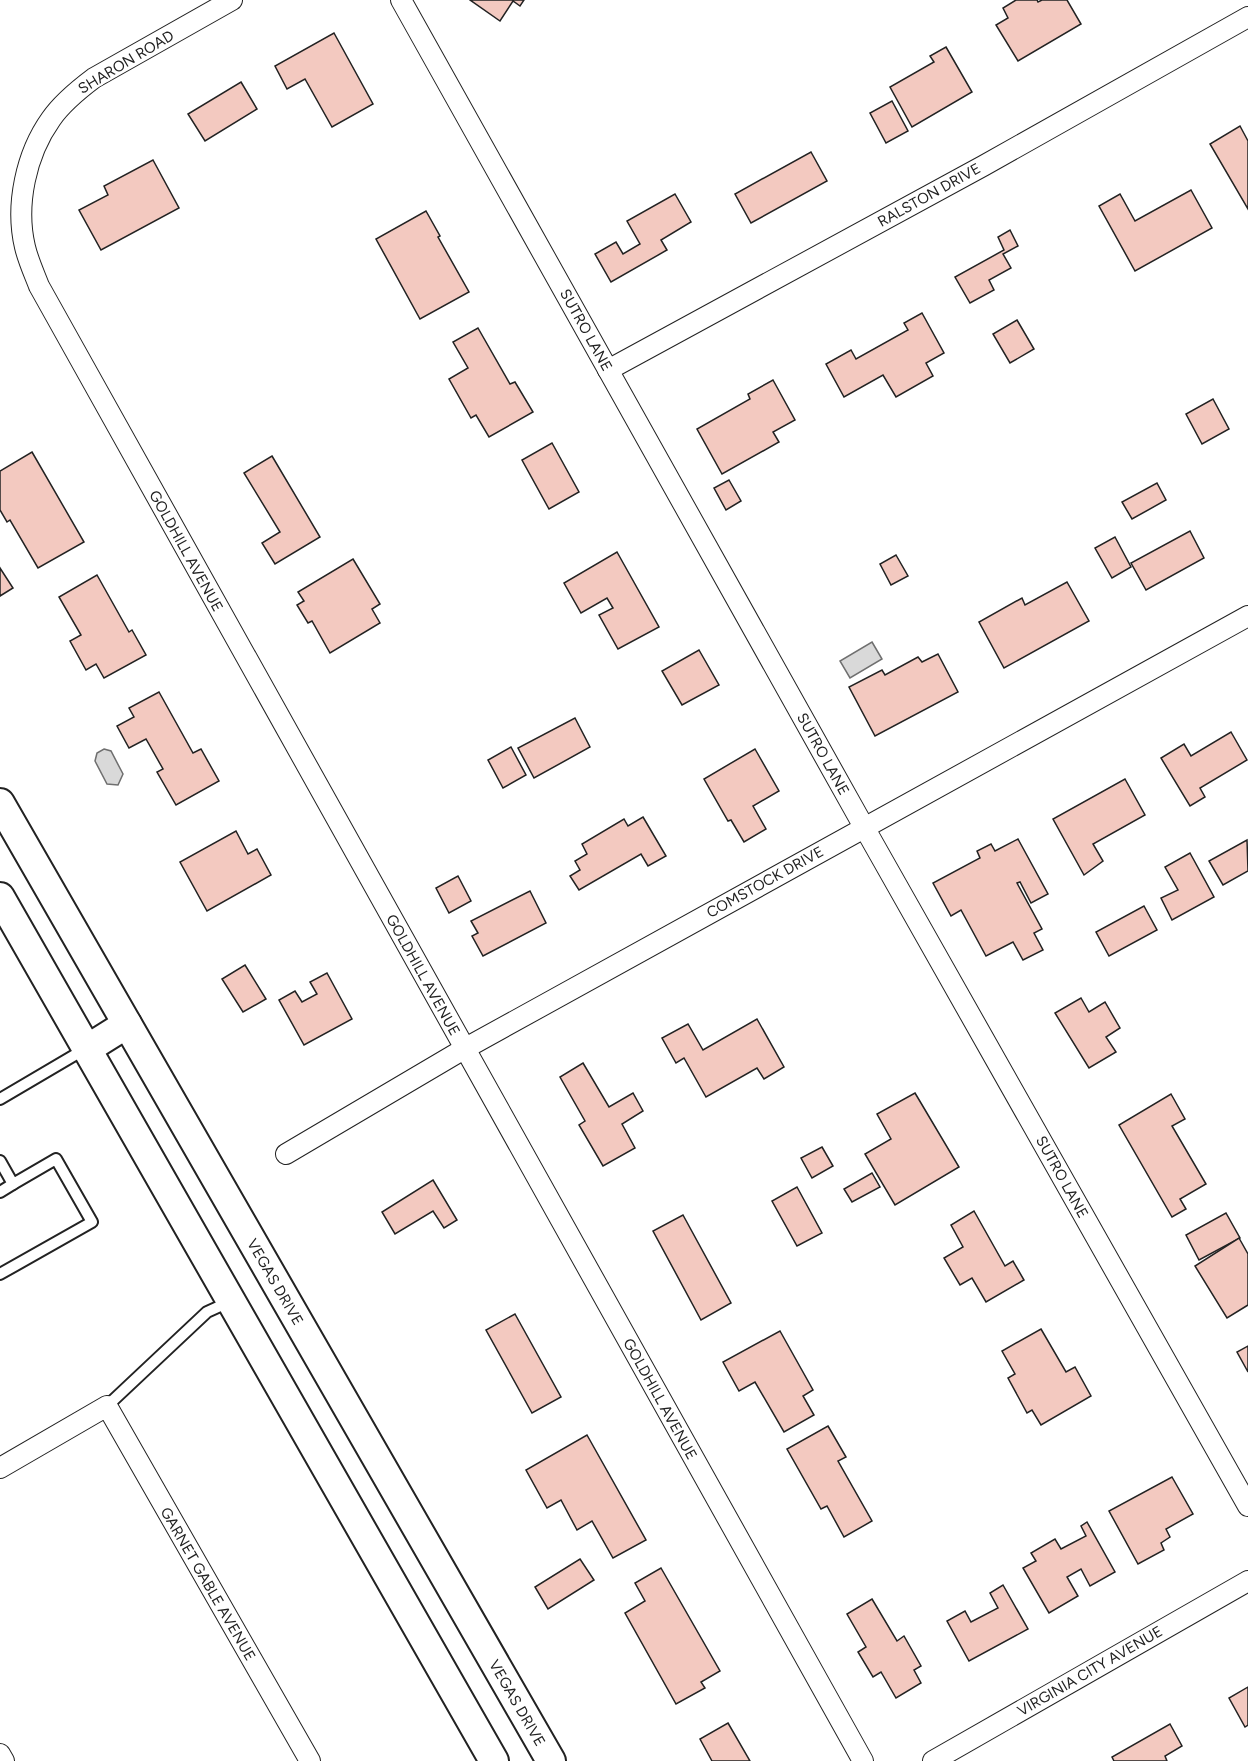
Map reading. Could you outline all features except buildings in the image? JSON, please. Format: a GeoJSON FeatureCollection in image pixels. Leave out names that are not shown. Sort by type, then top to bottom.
{"type":"FeatureCollection","features":[{"type":"Feature","properties":{"kind":"main road","name":"VEGAS DRIVE"},"geometry":{"type":"LineString","coordinates":[[0,803],[551,1761]]}},
{"type":"Feature","properties":{"kind":"main road"},"geometry":{"type":"LineString","coordinates":[[0,897],[494,1761]]}},
{"type":"Feature","properties":{"kind":"main road"},"geometry":{"type":"LineString","coordinates":[[87,1048],[127,1024]]}},
{"type":"Feature","properties":{"kind":"street","name":"SHARON ROAD"},"geometry":{"type":"LineString","coordinates":[[25,177],[34,149],[51,119],[73,94],[94,78],[232,0]]}},
{"type":"Feature","properties":{"kind":"street","name":"SUTRO LANE"},"geometry":{"type":"LineString","coordinates":[[401,0],[1248,1506]]}},
{"type":"Feature","properties":{"kind":"street","name":"RALSTON DRIVE"},"geometry":{"type":"LineString","coordinates":[[608,370],[983,166],[1248,17]]}},
{"type":"Feature","properties":{"kind":"street","name":"GOLDHILL AVENUE"},"geometry":{"type":"LineString","coordinates":[[25,177],[22,205],[24,246],[39,286],[863,1761]]}},
{"type":"Feature","properties":{"kind":"street","name":"COMSTOCK DRIVE"},"geometry":{"type":"LineString","coordinates":[[286,1154],[464,1049],[864,826],[1248,616]]}},
{"type":"Feature","properties":{"kind":"street"},"geometry":{"type":"LineString","coordinates":[[0,1468],[107,1406]]}},
{"type":"Feature","properties":{"kind":"street","name":"GARNET GABLE AVENUE"},"geometry":{"type":"LineString","coordinates":[[107,1406],[310,1761]]}},
{"type":"Feature","properties":{"kind":"street","name":"VIRGINIA CITY AVENUE"},"geometry":{"type":"LineString","coordinates":[[933,1761],[1248,1581]]}},
{"type":"Feature","properties":{"kind":"street"},"geometry":{"type":"LineString","coordinates":[[0,1754],[4,1761]]}},
{"type":"Feature","properties":{"kind":"lane"},"geometry":{"type":"LineString","coordinates":[[0,1099],[87,1048]]}},
{"type":"Feature","properties":{"kind":"lane"},"geometry":{"type":"LineString","coordinates":[[0,1192],[56,1159],[92,1222],[0,1274]]}},
{"type":"Feature","properties":{"kind":"lane"},"geometry":{"type":"LineString","coordinates":[[0,1161],[14,1184]]}},
{"type":"Feature","properties":{"kind":"lane"},"geometry":{"type":"LineString","coordinates":[[107,1406],[207,1312],[231,1301]]}},
{"type":"Feature","properties":{"kind":"shaded area"},"geometry":{"type":"Polygon","coordinates":[[[872,642],[882,659],[850,678],[840,661],[872,642]]]}},
{"type":"Feature","properties":{"kind":"shaded area"},"geometry":{"type":"Polygon","coordinates":[[[104,749],[111,751],[123,774],[118,785],[107,784],[95,761],[97,753],[104,749]]]}}]}
